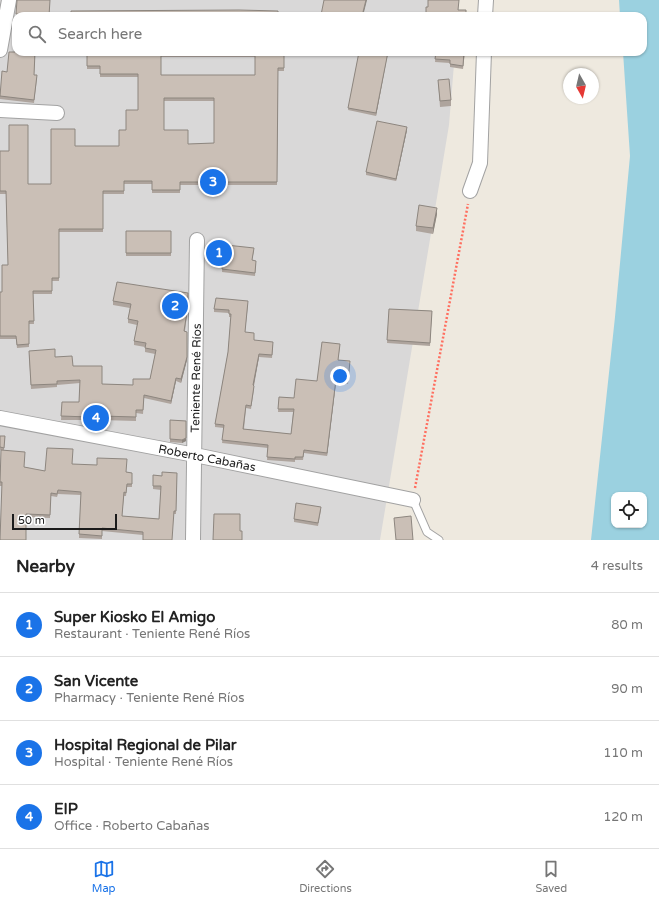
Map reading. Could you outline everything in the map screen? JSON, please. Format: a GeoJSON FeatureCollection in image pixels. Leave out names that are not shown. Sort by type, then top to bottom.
{"type":"FeatureCollection","features":[{"type":"Feature","properties":{"kind":"street"},"geometry":{"type":"LineString","coordinates":[[0,50],[9,0]]}},
{"type":"Feature","properties":{"kind":"street"},"geometry":{"type":"LineString","coordinates":[[485,12],[486,0]]}},
{"type":"Feature","properties":{"kind":"street"},"geometry":{"type":"LineString","coordinates":[[470,191],[480,163],[484,56]]}},
{"type":"Feature","properties":{"kind":"street"},"geometry":{"type":"LineString","coordinates":[[0,110],[57,113]]}},
{"type":"Feature","properties":{"kind":"street","name":"Teniente René Ríos"},"geometry":{"type":"LineString","coordinates":[[193,540],[198,240]]}},
{"type":"Feature","properties":{"kind":"street","name":"Roberto Cabañas"},"geometry":{"type":"LineString","coordinates":[[0,418],[195,455],[413,500]]}},
{"type":"Feature","properties":{"kind":"lane"},"geometry":{"type":"LineString","coordinates":[[413,500],[427,532],[439,540]]}},
{"type":"Feature","properties":{"kind":"path"},"geometry":{"type":"LineString","coordinates":[[413,500],[470,191]]}},
{"type":"Feature","properties":{"kind":"shaded area"},"geometry":{"type":"Polygon","coordinates":[[[0,0],[459,0],[458,12],[12,12],[12,56],[455,56],[449,125],[380,540],[0,540],[0,0]]]}},
{"type":"Feature","properties":{"kind":"water"},"geometry":{"type":"Polygon","coordinates":[[[619,0],[659,0],[659,540],[591,540],[615,317],[630,156],[623,56],[647,56],[647,12],[620,12],[619,0]]]}},
{"type":"Feature","properties":{"kind":"building"},"geometry":{"type":"Polygon","coordinates":[[[17,0],[50,0],[49,12],[16,12],[17,0]]]}},
{"type":"Feature","properties":{"kind":"building"},"geometry":{"type":"Polygon","coordinates":[[[324,0],[366,0],[363,12],[322,12],[324,0]]]}},
{"type":"Feature","properties":{"kind":"building"},"geometry":{"type":"Polygon","coordinates":[[[428,0],[459,0],[458,10],[466,10],[466,12],[426,12],[426,7],[428,7],[428,0]]]}},
{"type":"Feature","properties":{"kind":"building"},"geometry":{"type":"Polygon","coordinates":[[[239,10],[278,12],[71,12],[239,10]]]}},
{"type":"Feature","properties":{"kind":"building"},"geometry":{"type":"Polygon","coordinates":[[[9,52],[12,52],[12,56],[35,56],[34,75],[37,75],[34,100],[0,96],[2,71],[7,72],[9,52]]]}},
{"type":"Feature","properties":{"kind":"building"},"geometry":{"type":"Polygon","coordinates":[[[87,56],[161,56],[161,75],[255,75],[255,56],[284,56],[284,68],[278,68],[277,182],[180,182],[180,190],[152,190],[152,181],[124,181],[124,191],[103,191],[103,229],[59,229],[59,278],[52,278],[52,291],[33,291],[34,321],[29,321],[29,344],[17,345],[16,336],[0,336],[0,292],[2,292],[2,265],[8,265],[6,191],[0,191],[0,151],[9,151],[9,125],[28,125],[28,184],[51,184],[51,129],[75,129],[75,146],[119,146],[119,130],[126,130],[126,110],[138,110],[138,74],[100,74],[100,66],[87,66],[87,56]],[[164,98],[164,130],[188,130],[188,144],[214,143],[214,98],[164,98]]]}},
{"type":"Feature","properties":{"kind":"building"},"geometry":{"type":"Polygon","coordinates":[[[358,56],[387,56],[376,113],[348,108],[358,56]]]}},
{"type":"Feature","properties":{"kind":"building"},"geometry":{"type":"Polygon","coordinates":[[[435,56],[464,56],[463,66],[450,64],[450,60],[435,59],[435,56]]]}},
{"type":"Feature","properties":{"kind":"building"},"geometry":{"type":"Polygon","coordinates":[[[449,79],[451,100],[440,101],[438,80],[449,79]]]}},
{"type":"Feature","properties":{"kind":"building"},"geometry":{"type":"Polygon","coordinates":[[[377,121],[407,127],[396,179],[366,172],[377,121]]]}},
{"type":"Feature","properties":{"kind":"building"},"geometry":{"type":"Polygon","coordinates":[[[419,205],[437,208],[433,228],[416,226],[419,205]]]}},
{"type":"Feature","properties":{"kind":"building"},"geometry":{"type":"Polygon","coordinates":[[[126,231],[171,231],[171,253],[126,253],[126,231]]]}},
{"type":"Feature","properties":{"kind":"building"},"geometry":{"type":"Polygon","coordinates":[[[217,244],[254,248],[252,260],[256,261],[255,273],[222,269],[223,257],[215,256],[217,244]]]}},
{"type":"Feature","properties":{"kind":"building"},"geometry":{"type":"Polygon","coordinates":[[[117,282],[188,293],[184,331],[187,332],[187,357],[181,379],[176,378],[171,401],[144,395],[143,410],[136,410],[136,417],[101,416],[101,420],[89,419],[89,417],[61,416],[62,402],[79,402],[80,380],[57,381],[57,384],[31,385],[29,351],[55,349],[55,357],[72,356],[73,366],[102,366],[102,384],[133,385],[133,379],[150,379],[156,350],[145,348],[146,343],[134,341],[138,321],[128,319],[131,304],[113,301],[117,282]]]}},
{"type":"Feature","properties":{"kind":"building"},"geometry":{"type":"Polygon","coordinates":[[[216,298],[248,301],[245,332],[254,333],[254,340],[273,342],[272,355],[259,354],[253,385],[251,406],[246,405],[243,429],[291,434],[294,409],[278,409],[279,397],[294,398],[296,379],[317,381],[322,342],[340,344],[338,360],[350,361],[348,381],[336,379],[327,453],[304,450],[303,457],[295,457],[295,459],[267,457],[268,445],[222,440],[224,425],[215,424],[228,352],[231,314],[229,314],[229,310],[214,309],[216,298]]]}},
{"type":"Feature","properties":{"kind":"building"},"geometry":{"type":"Polygon","coordinates":[[[389,309],[432,311],[430,343],[387,340],[389,309]]]}},
{"type":"Feature","properties":{"kind":"building"},"geometry":{"type":"Polygon","coordinates":[[[170,420],[186,421],[186,438],[182,440],[170,439],[170,420]]]}},
{"type":"Feature","properties":{"kind":"building"},"geometry":{"type":"Polygon","coordinates":[[[0,436],[5,436],[4,448],[0,447],[0,436]]]}},
{"type":"Feature","properties":{"kind":"building"},"geometry":{"type":"Polygon","coordinates":[[[47,448],[73,449],[72,464],[97,465],[97,458],[127,459],[126,472],[132,473],[132,484],[127,484],[126,493],[124,492],[122,516],[159,519],[161,486],[153,486],[153,475],[162,476],[162,472],[177,473],[176,511],[174,511],[172,540],[143,540],[143,532],[102,528],[102,536],[79,534],[81,492],[58,490],[57,494],[51,493],[50,515],[26,514],[26,540],[0,540],[2,482],[0,482],[1,450],[25,452],[24,467],[45,471],[47,448]]]}},
{"type":"Feature","properties":{"kind":"building"},"geometry":{"type":"Polygon","coordinates":[[[296,503],[321,507],[318,523],[294,519],[296,503]]]}},
{"type":"Feature","properties":{"kind":"building"},"geometry":{"type":"Polygon","coordinates":[[[214,514],[240,514],[240,531],[242,531],[242,540],[213,540],[214,514]]]}},
{"type":"Feature","properties":{"kind":"building"},"geometry":{"type":"Polygon","coordinates":[[[411,516],[413,540],[396,540],[394,518],[411,516]]]}},
{"type":"Feature","properties":{"kind":"place","name":"Hospital Regional de Pilar"},"geometry":{"type":"Point","coordinates":[213,182]}},
{"type":"Feature","properties":{"kind":"place","name":"Super Kiosko El Amigo"},"geometry":{"type":"Point","coordinates":[219,253]}},
{"type":"Feature","properties":{"kind":"place","name":"San Vicente"},"geometry":{"type":"Point","coordinates":[175,306]}},
{"type":"Feature","properties":{"kind":"place","name":"EIP"},"geometry":{"type":"Point","coordinates":[96,418]}}]}
